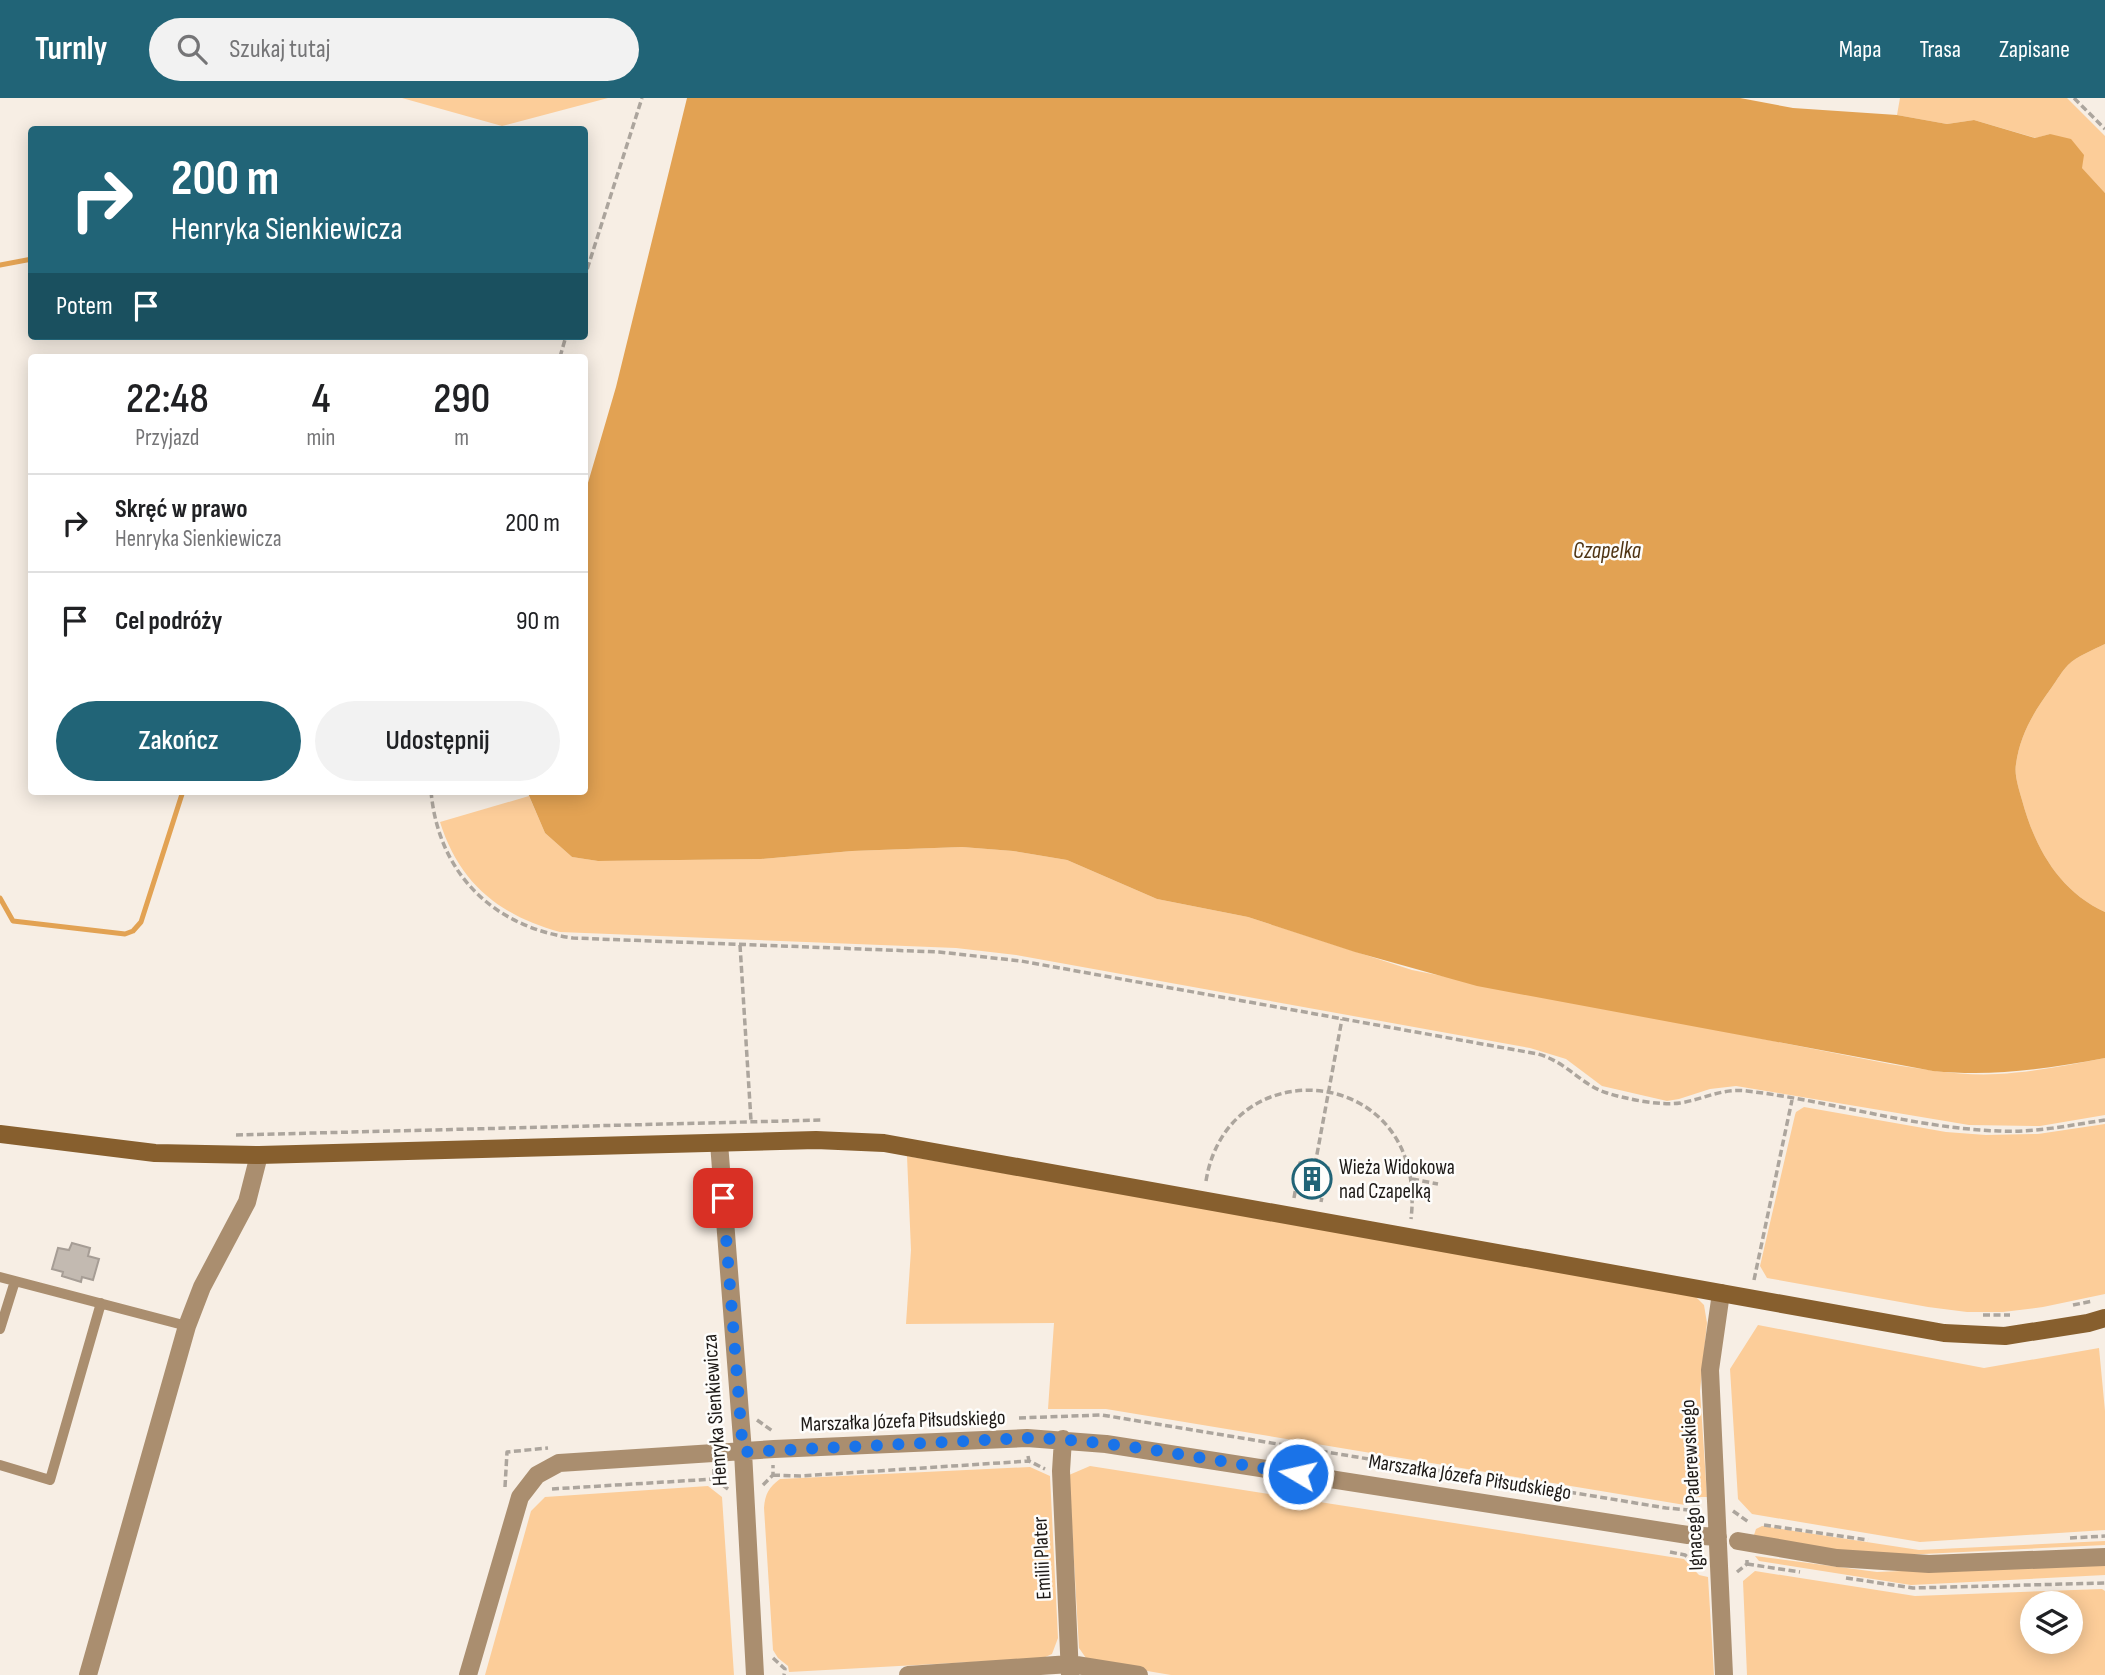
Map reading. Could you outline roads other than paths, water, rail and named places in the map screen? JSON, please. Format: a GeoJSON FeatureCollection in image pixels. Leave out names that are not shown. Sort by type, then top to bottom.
{"type":"FeatureCollection","features":[{"type":"Feature","properties":{"kind":"street"},"geometry":{"type":"LineString","coordinates":[[0,1134],[155,1153],[259,1155],[816,1140],[884,1143],[1944,1333],[2005,1336],[2105,1318]]}},
{"type":"Feature","properties":{"kind":"street","name":"Henryka Sienkiewicza"},"geometry":{"type":"LineString","coordinates":[[719,1143],[743,1452],[755,1675]]}},
{"type":"Feature","properties":{"kind":"street"},"geometry":{"type":"LineString","coordinates":[[88,1675],[187,1326],[202,1287],[247,1202],[259,1155]]}},
{"type":"Feature","properties":{"kind":"street","name":"Ignacego Paderewskiego"},"geometry":{"type":"LineString","coordinates":[[1721,1293],[1710,1370],[1724,1675]]}},
{"type":"Feature","properties":{"kind":"street","name":"Marszałka Józefa Piłsudskiego"},"geometry":{"type":"LineString","coordinates":[[468,1675],[520,1497],[540,1482],[559,1462],[974,1440],[1063,1439],[1695,1536],[1717,1537]]}},
{"type":"Feature","properties":{"kind":"street","name":"Emilii Plater"},"geometry":{"type":"LineString","coordinates":[[1063,1439],[1061,1471],[1070,1669]]}},
{"type":"Feature","properties":{"kind":"street","name":"Marszałka Józefa Piłsudskiego"},"geometry":{"type":"LineString","coordinates":[[1738,1541],[1837,1558],[1928,1564],[2105,1557]]}},
{"type":"Feature","properties":{"kind":"street"},"geometry":{"type":"LineString","coordinates":[[908,1675],[1070,1669],[1139,1675]]}},
{"type":"Feature","properties":{"kind":"lane"},"geometry":{"type":"LineString","coordinates":[[0,1277],[187,1326]]}},
{"type":"Feature","properties":{"kind":"lane"},"geometry":{"type":"LineString","coordinates":[[0,1329],[15,1281]]}},
{"type":"Feature","properties":{"kind":"lane"},"geometry":{"type":"LineString","coordinates":[[0,1465],[50,1480],[101,1303]]}},
{"type":"Feature","properties":{"kind":"lane","name":"Marszałka Józefa Piłsudskiego"},"geometry":{"type":"LineString","coordinates":[[1717,1537],[1738,1541]]}},
{"type":"Feature","properties":{"kind":"water","name":"Czapelka"},"geometry":{"type":"Polygon","coordinates":[[[687,98],[1740,98],[1793,108],[1897,115],[1947,124],[1974,120],[2035,138],[2050,134],[2071,139],[2084,155],[2082,168],[2105,193],[2105,644],[2076,659],[2060,676],[2034,714],[2025,733],[2018,753],[2016,773],[2027,818],[2051,866],[2074,892],[2105,912],[2105,1058],[2019,1071],[1933,1071],[1477,986],[1355,952],[1248,917],[1157,899],[1067,860],[1013,851],[962,847],[852,851],[761,859],[598,861],[572,857],[545,833],[529,795],[588,795],[588,483],[616,387],[687,98]]]}},
{"type":"Feature","properties":{"kind":"waterway"},"geometry":{"type":"LineString","coordinates":[[0,265],[28,260]]}},
{"type":"Feature","properties":{"kind":"waterway"},"geometry":{"type":"LineString","coordinates":[[0,898],[13,921],[125,934],[133,931],[141,922],[182,795]]}},
{"type":"Feature","properties":{"kind":"place","name":"Wieża Widokowa nad Czapelką"},"geometry":{"type":"Point","coordinates":[1312,1179]}}]}
